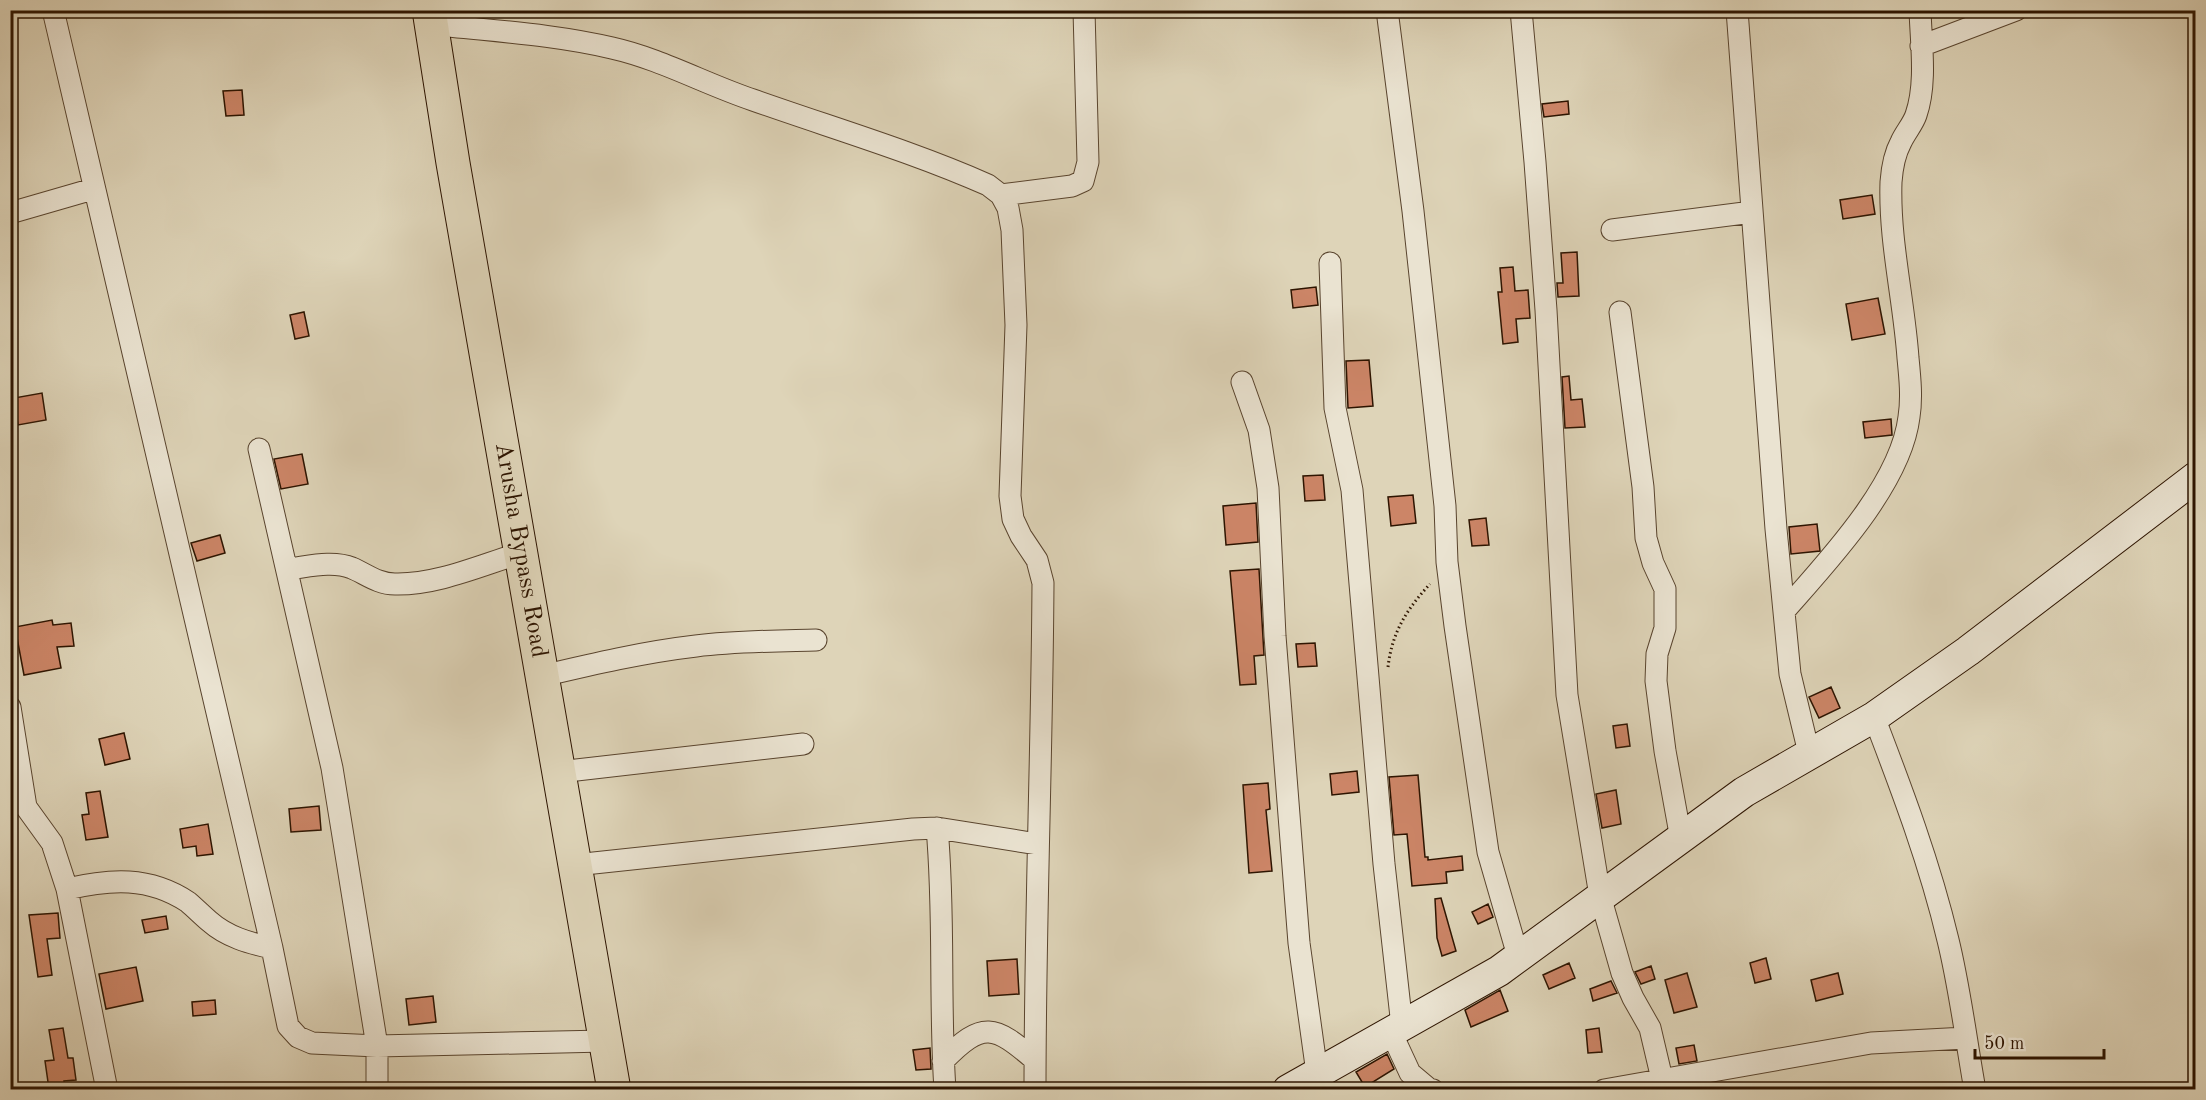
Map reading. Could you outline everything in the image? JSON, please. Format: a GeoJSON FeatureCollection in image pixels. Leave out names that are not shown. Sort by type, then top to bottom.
{"type":"FeatureCollection","features":[{"type":"Feature","properties":{"kind":"main road","name":"Arusha Bypass Road"},"geometry":{"type":"LineString","coordinates":[[430,17],[614,1089]]}},
{"type":"Feature","properties":{"kind":"street"},"geometry":{"type":"LineString","coordinates":[[52,10],[93,189],[107,237],[272,948],[288,1026],[298,1037],[312,1043],[377,1046],[605,1041]]}},
{"type":"Feature","properties":{"kind":"street"},"geometry":{"type":"LineString","coordinates":[[1001,195],[1072,186],[1083,181],[1088,162],[1084,10]]}},
{"type":"Feature","properties":{"kind":"street"},"geometry":{"type":"LineString","coordinates":[[1387,10],[1413,211],[1445,506],[1447,562],[1456,637],[1488,852],[1518,956]]}},
{"type":"Feature","properties":{"kind":"street"},"geometry":{"type":"LineString","coordinates":[[1521,10],[1545,298],[1567,694],[1600,896],[1622,973],[1650,1028],[1662,1079]]}},
{"type":"Feature","properties":{"kind":"street"},"geometry":{"type":"LineString","coordinates":[[1737,10],[1776,529],[1790,674],[1809,753]]}},
{"type":"Feature","properties":{"kind":"street"},"geometry":{"type":"LineString","coordinates":[[1785,610],[1864,515],[1897,458],[1909,419],[1910,379],[1894,238],[1891,186],[1892,167],[1900,144],[1916,116],[1921,88],[1920,10]]}},
{"type":"Feature","properties":{"kind":"street"},"geometry":{"type":"LineString","coordinates":[[1921,46],[2016,10]]}},
{"type":"Feature","properties":{"kind":"street"},"geometry":{"type":"LineString","coordinates":[[430,17],[613,48],[751,100],[891,146],[988,185],[1001,195],[1008,208],[1012,230],[1016,314],[1010,496],[1013,519],[1037,560],[1043,583],[1040,798],[1037,844],[1035,1089]]}},
{"type":"Feature","properties":{"kind":"street"},"geometry":{"type":"LineString","coordinates":[[10,213],[93,189]]}},
{"type":"Feature","properties":{"kind":"street"},"geometry":{"type":"LineString","coordinates":[[1612,230],[1752,212]]}},
{"type":"Feature","properties":{"kind":"street"},"geometry":{"type":"LineString","coordinates":[[1329,263],[1335,408],[1352,490],[1396,1029],[1410,1072],[1429,1089],[1433,1089]]}},
{"type":"Feature","properties":{"kind":"street"},"geometry":{"type":"LineString","coordinates":[[1620,312],[1643,486],[1646,538],[1653,563],[1665,589],[1665,628],[1657,654],[1656,681],[1665,751],[1682,839]]}},
{"type":"Feature","properties":{"kind":"street"},"geometry":{"type":"LineString","coordinates":[[1242,382],[1259,430],[1268,488],[1275,636],[1299,943],[1317,1073]]}},
{"type":"Feature","properties":{"kind":"street"},"geometry":{"type":"LineString","coordinates":[[258,449],[332,768],[377,1046],[377,1089]]}},
{"type":"Feature","properties":{"kind":"street"},"geometry":{"type":"LineString","coordinates":[[1288,1089],[1499,971],[1744,792],[1874,717],[1968,651],[2196,477]]}},
{"type":"Feature","properties":{"kind":"street"},"geometry":{"type":"LineString","coordinates":[[287,569],[328,564],[350,567],[372,579],[393,584],[443,577],[521,553]]}},
{"type":"Feature","properties":{"kind":"street"},"geometry":{"type":"LineString","coordinates":[[542,676],[605,661],[694,646],[816,640]]}},
{"type":"Feature","properties":{"kind":"street"},"geometry":{"type":"LineString","coordinates":[[10,707],[26,807],[52,843],[67,889],[107,1089]]}},
{"type":"Feature","properties":{"kind":"street"},"geometry":{"type":"LineString","coordinates":[[1874,717],[1906,801],[1932,881],[1959,989],[1975,1089]]}},
{"type":"Feature","properties":{"kind":"street"},"geometry":{"type":"LineString","coordinates":[[559,772],[802,744]]}},
{"type":"Feature","properties":{"kind":"street"},"geometry":{"type":"LineString","coordinates":[[575,865],[885,831],[937,828],[1037,844]]}},
{"type":"Feature","properties":{"kind":"street"},"geometry":{"type":"LineString","coordinates":[[937,828],[941,881],[940,990],[945,1089]]}},
{"type":"Feature","properties":{"kind":"street"},"geometry":{"type":"LineString","coordinates":[[67,889],[98,882],[128,881],[161,889],[188,902],[210,923],[231,936],[250,944],[272,948]]}},
{"type":"Feature","properties":{"kind":"street"},"geometry":{"type":"LineString","coordinates":[[943,1061],[968,1038],[990,1031],[1003,1035],[1035,1060]]}},
{"type":"Feature","properties":{"kind":"street"},"geometry":{"type":"LineString","coordinates":[[1604,1089],[1871,1043],[1966,1038]]}},
{"type":"Feature","properties":{"kind":"path"},"geometry":{"type":"LineString","coordinates":[[1387,672],[1393,638],[1400,623],[1413,602],[1447,562]]}},
{"type":"Feature","properties":{"kind":"building"},"geometry":{"type":"Polygon","coordinates":[[[242,90],[244,115],[226,116],[223,91],[242,90]]]}},
{"type":"Feature","properties":{"kind":"building"},"geometry":{"type":"Polygon","coordinates":[[[1568,101],[1569,114],[1544,117],[1542,104],[1568,101]]]}},
{"type":"Feature","properties":{"kind":"building"},"geometry":{"type":"Polygon","coordinates":[[[1872,195],[1875,214],[1843,219],[1840,200],[1872,195]]]}},
{"type":"Feature","properties":{"kind":"building"},"geometry":{"type":"Polygon","coordinates":[[[1577,252],[1579,296],[1558,297],[1557,283],[1563,283],[1561,253],[1577,252]]]}},
{"type":"Feature","properties":{"kind":"building"},"geometry":{"type":"Polygon","coordinates":[[[1513,267],[1515,291],[1528,290],[1530,318],[1516,319],[1518,342],[1503,344],[1498,292],[1502,292],[1500,268],[1513,267]]]}},
{"type":"Feature","properties":{"kind":"building"},"geometry":{"type":"Polygon","coordinates":[[[1316,287],[1318,305],[1293,308],[1291,290],[1316,287]]]}},
{"type":"Feature","properties":{"kind":"building"},"geometry":{"type":"Polygon","coordinates":[[[1878,298],[1885,334],[1852,340],[1846,304],[1878,298]]]}},
{"type":"Feature","properties":{"kind":"building"},"geometry":{"type":"Polygon","coordinates":[[[304,312],[309,336],[295,339],[290,315],[304,312]]]}},
{"type":"Feature","properties":{"kind":"building"},"geometry":{"type":"Polygon","coordinates":[[[1369,360],[1373,406],[1348,408],[1346,361],[1369,360]]]}},
{"type":"Feature","properties":{"kind":"building"},"geometry":{"type":"Polygon","coordinates":[[[1569,376],[1571,400],[1582,399],[1585,427],[1565,428],[1562,377],[1569,376]]]}},
{"type":"Feature","properties":{"kind":"building"},"geometry":{"type":"Polygon","coordinates":[[[42,393],[46,420],[18,425],[14,398],[42,393]]]}},
{"type":"Feature","properties":{"kind":"building"},"geometry":{"type":"Polygon","coordinates":[[[1891,419],[1892,435],[1865,438],[1863,422],[1891,419]]]}},
{"type":"Feature","properties":{"kind":"building"},"geometry":{"type":"Polygon","coordinates":[[[302,454],[308,484],[281,489],[274,459],[302,454]]]}},
{"type":"Feature","properties":{"kind":"building"},"geometry":{"type":"Polygon","coordinates":[[[1323,475],[1325,500],[1305,501],[1303,476],[1323,475]]]}},
{"type":"Feature","properties":{"kind":"building"},"geometry":{"type":"Polygon","coordinates":[[[1413,495],[1416,523],[1391,526],[1388,497],[1413,495]]]}},
{"type":"Feature","properties":{"kind":"building"},"geometry":{"type":"Polygon","coordinates":[[[1256,503],[1258,542],[1226,545],[1223,506],[1256,503]]]}},
{"type":"Feature","properties":{"kind":"building"},"geometry":{"type":"Polygon","coordinates":[[[1486,518],[1489,545],[1472,546],[1469,520],[1486,518]]]}},
{"type":"Feature","properties":{"kind":"building"},"geometry":{"type":"Polygon","coordinates":[[[1817,524],[1820,551],[1791,554],[1789,527],[1817,524]]]}},
{"type":"Feature","properties":{"kind":"building"},"geometry":{"type":"Polygon","coordinates":[[[220,535],[225,553],[197,561],[191,543],[220,535]]]}},
{"type":"Feature","properties":{"kind":"building"},"geometry":{"type":"Polygon","coordinates":[[[1259,569],[1264,655],[1254,656],[1256,684],[1240,685],[1230,571],[1259,569]]]}},
{"type":"Feature","properties":{"kind":"building"},"geometry":{"type":"Polygon","coordinates":[[[52,620],[53,625],[71,623],[74,646],[57,647],[61,668],[24,675],[15,627],[52,620]]]}},
{"type":"Feature","properties":{"kind":"building"},"geometry":{"type":"Polygon","coordinates":[[[1315,643],[1317,666],[1298,667],[1296,644],[1315,643]]]}},
{"type":"Feature","properties":{"kind":"building"},"geometry":{"type":"Polygon","coordinates":[[[1831,687],[1840,708],[1819,718],[1809,697],[1831,687]]]}},
{"type":"Feature","properties":{"kind":"building"},"geometry":{"type":"Polygon","coordinates":[[[1627,724],[1630,746],[1616,748],[1613,726],[1627,724]]]}},
{"type":"Feature","properties":{"kind":"building"},"geometry":{"type":"Polygon","coordinates":[[[124,733],[130,759],[105,765],[99,739],[124,733]]]}},
{"type":"Feature","properties":{"kind":"building"},"geometry":{"type":"Polygon","coordinates":[[[1357,771],[1359,792],[1332,795],[1330,774],[1357,771]]]}},
{"type":"Feature","properties":{"kind":"building"},"geometry":{"type":"Polygon","coordinates":[[[1418,775],[1425,857],[1428,857],[1428,860],[1462,856],[1463,870],[1446,872],[1447,883],[1412,886],[1407,834],[1394,835],[1389,777],[1418,775]]]}},
{"type":"Feature","properties":{"kind":"building"},"geometry":{"type":"Polygon","coordinates":[[[1268,783],[1270,809],[1266,810],[1272,871],[1249,873],[1243,785],[1268,783]]]}},
{"type":"Feature","properties":{"kind":"building"},"geometry":{"type":"Polygon","coordinates":[[[1616,790],[1621,824],[1602,828],[1596,794],[1616,790]]]}},
{"type":"Feature","properties":{"kind":"building"},"geometry":{"type":"Polygon","coordinates":[[[100,791],[108,837],[86,840],[82,815],[89,814],[86,793],[100,791]]]}},
{"type":"Feature","properties":{"kind":"building"},"geometry":{"type":"Polygon","coordinates":[[[319,806],[321,830],[291,832],[289,809],[319,806]]]}},
{"type":"Feature","properties":{"kind":"building"},"geometry":{"type":"Polygon","coordinates":[[[208,824],[213,854],[197,856],[196,846],[183,848],[180,829],[208,824]]]}},
{"type":"Feature","properties":{"kind":"building"},"geometry":{"type":"Polygon","coordinates":[[[1441,898],[1456,951],[1442,956],[1437,938],[1435,899],[1441,898]]]}},
{"type":"Feature","properties":{"kind":"building"},"geometry":{"type":"Polygon","coordinates":[[[1488,904],[1493,917],[1478,924],[1472,912],[1488,904]]]}},
{"type":"Feature","properties":{"kind":"building"},"geometry":{"type":"Polygon","coordinates":[[[58,913],[60,938],[47,939],[52,975],[38,977],[29,915],[58,913]]]}},
{"type":"Feature","properties":{"kind":"building"},"geometry":{"type":"Polygon","coordinates":[[[166,916],[168,929],[145,933],[142,920],[166,916]]]}},
{"type":"Feature","properties":{"kind":"building"},"geometry":{"type":"Polygon","coordinates":[[[1766,958],[1771,979],[1755,983],[1750,963],[1766,958]]]}},
{"type":"Feature","properties":{"kind":"building"},"geometry":{"type":"Polygon","coordinates":[[[1017,959],[1019,994],[989,996],[987,961],[1017,959]]]}},
{"type":"Feature","properties":{"kind":"building"},"geometry":{"type":"Polygon","coordinates":[[[1569,963],[1575,978],[1549,989],[1543,975],[1569,963]]]}},
{"type":"Feature","properties":{"kind":"building"},"geometry":{"type":"Polygon","coordinates":[[[1651,966],[1655,979],[1641,984],[1635,972],[1651,966]]]}},
{"type":"Feature","properties":{"kind":"building"},"geometry":{"type":"Polygon","coordinates":[[[136,967],[143,1001],[106,1009],[99,974],[136,967]]]}},
{"type":"Feature","properties":{"kind":"building"},"geometry":{"type":"Polygon","coordinates":[[[1687,973],[1697,1007],[1674,1013],[1665,980],[1687,973]]]}},
{"type":"Feature","properties":{"kind":"building"},"geometry":{"type":"Polygon","coordinates":[[[1838,973],[1843,994],[1816,1001],[1811,980],[1838,973]]]}},
{"type":"Feature","properties":{"kind":"building"},"geometry":{"type":"Polygon","coordinates":[[[1611,981],[1617,993],[1593,1001],[1590,989],[1611,981]]]}},
{"type":"Feature","properties":{"kind":"building"},"geometry":{"type":"Polygon","coordinates":[[[1500,990],[1508,1011],[1471,1027],[1465,1010],[1500,990]]]}},
{"type":"Feature","properties":{"kind":"building"},"geometry":{"type":"Polygon","coordinates":[[[433,996],[436,1022],[409,1025],[406,999],[433,996]]]}},
{"type":"Feature","properties":{"kind":"building"},"geometry":{"type":"Polygon","coordinates":[[[215,1000],[216,1014],[193,1016],[192,1002],[215,1000]]]}},
{"type":"Feature","properties":{"kind":"building"},"geometry":{"type":"Polygon","coordinates":[[[63,1028],[68,1058],[73,1058],[76,1080],[64,1081],[65,1089],[49,1089],[45,1061],[54,1060],[49,1030],[63,1028]]]}},
{"type":"Feature","properties":{"kind":"building"},"geometry":{"type":"Polygon","coordinates":[[[1599,1028],[1602,1052],[1588,1053],[1586,1030],[1599,1028]]]}},
{"type":"Feature","properties":{"kind":"building"},"geometry":{"type":"Polygon","coordinates":[[[1694,1045],[1697,1061],[1679,1064],[1676,1048],[1694,1045]]]}},
{"type":"Feature","properties":{"kind":"building"},"geometry":{"type":"Polygon","coordinates":[[[930,1048],[931,1069],[916,1070],[913,1050],[930,1048]]]}},
{"type":"Feature","properties":{"kind":"building"},"geometry":{"type":"Polygon","coordinates":[[[1387,1054],[1394,1069],[1365,1087],[1356,1072],[1387,1054]]]}}]}
